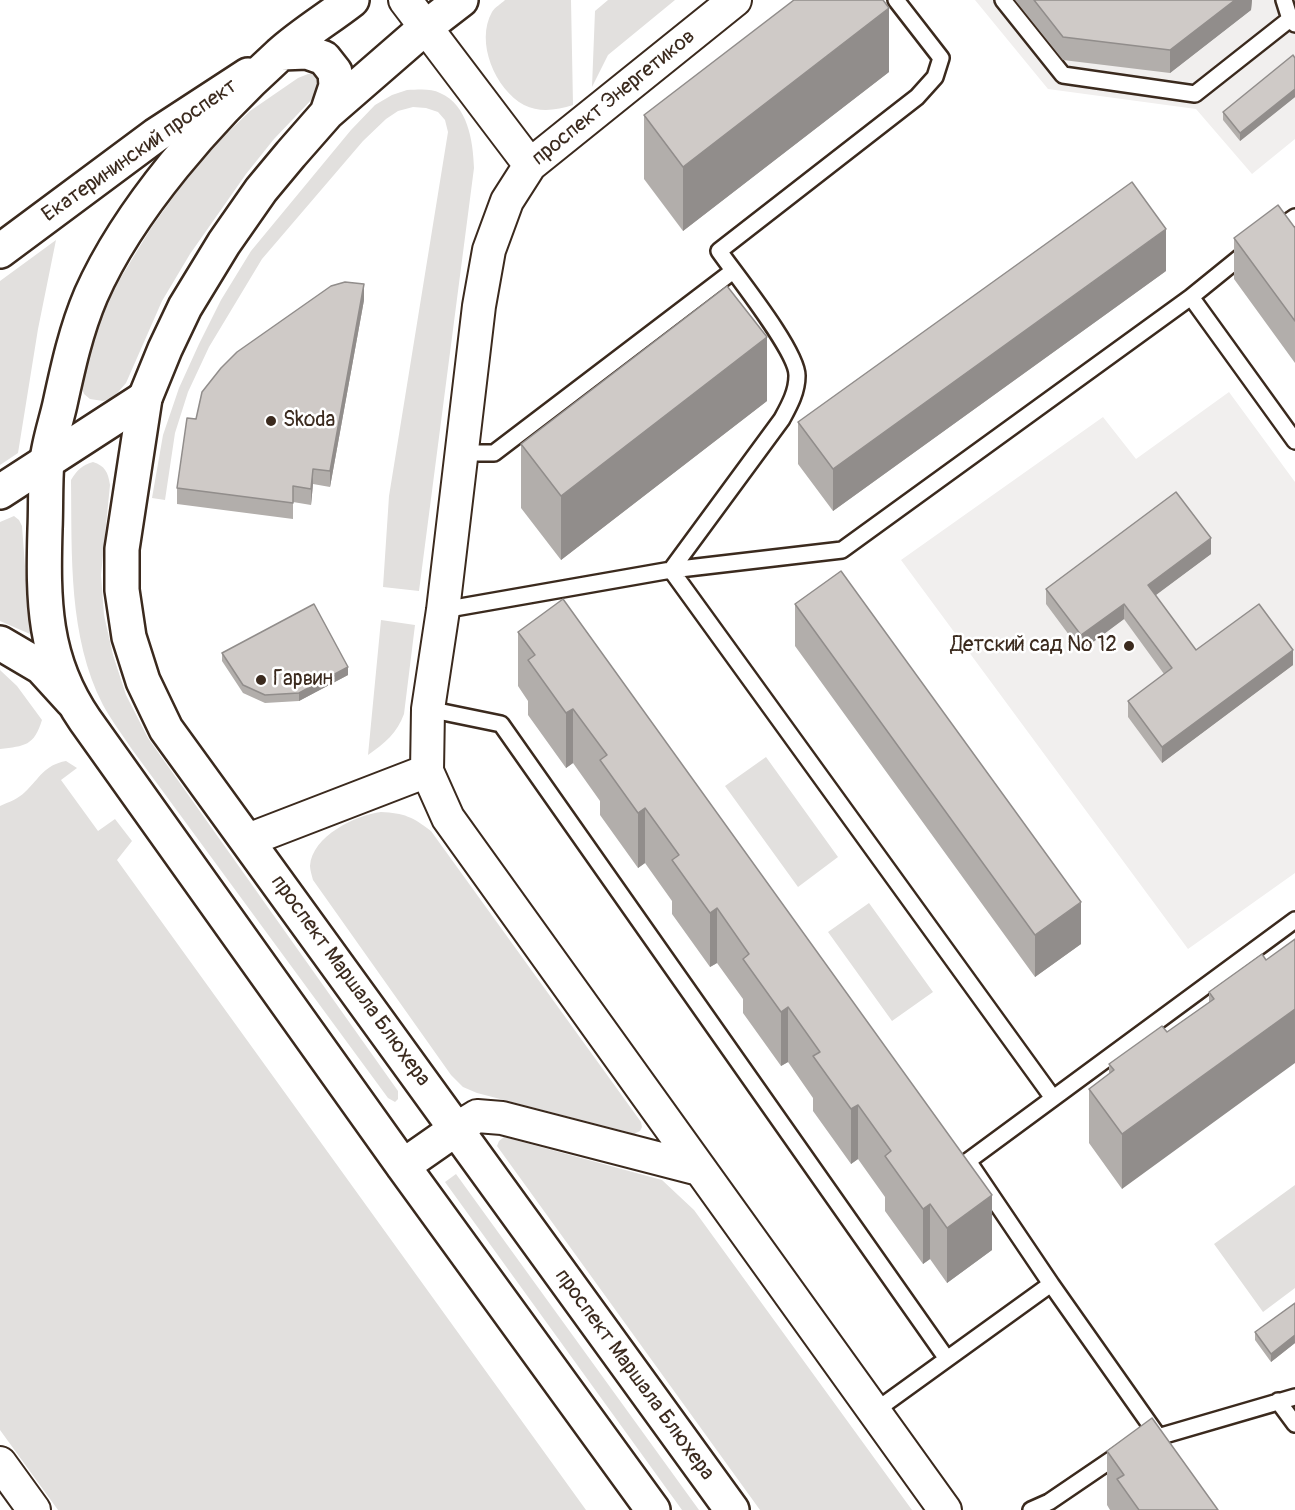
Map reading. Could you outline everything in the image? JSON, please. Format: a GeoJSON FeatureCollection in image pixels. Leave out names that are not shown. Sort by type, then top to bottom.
{"type":"FeatureCollection","features":[{"type":"Feature","properties":{"kind":"main road"},"geometry":{"type":"LineString","coordinates":[[74,703],[53,656],[46,616],[44,561],[47,460],[74,341],[92,294],[116,250],[177,161],[281,53],[352,0]]}},
{"type":"Feature","properties":{"kind":"main road"},"geometry":{"type":"LineString","coordinates":[[0,492],[146,398],[165,349],[185,307],[224,243],[261,190],[327,113],[426,27],[461,0]]}},
{"type":"Feature","properties":{"kind":"main road"},"geometry":{"type":"LineString","coordinates":[[281,53],[308,51],[324,58],[334,72],[336,86],[327,113]]}},
{"type":"Feature","properties":{"kind":"main road","name":"Екатерининский проспект"},"geometry":{"type":"LineString","coordinates":[[0,251],[156,135],[281,53]]}},
{"type":"Feature","properties":{"kind":"main road","name":"проспект Маршала Блюхера"},"geometry":{"type":"LineString","coordinates":[[146,398],[122,549],[122,590],[129,637],[143,681],[166,729],[732,1510]]}},
{"type":"Feature","properties":{"kind":"main road"},"geometry":{"type":"LineString","coordinates":[[0,643],[41,667],[74,703],[403,1166],[653,1510]]}},
{"type":"Feature","properties":{"kind":"main road"},"geometry":{"type":"LineString","coordinates":[[403,1166],[456,1129]]}},
{"type":"Feature","properties":{"kind":"street"},"geometry":{"type":"LineString","coordinates":[[405,0],[530,165]]}},
{"type":"Feature","properties":{"kind":"street","name":"проспект Энергетиков"},"geometry":{"type":"LineString","coordinates":[[462,453],[479,306],[489,250],[507,201],[530,165],[735,0]]}},
{"type":"Feature","properties":{"kind":"street"},"geometry":{"type":"LineString","coordinates":[[462,453],[443,610],[428,709],[427,771],[448,818],[945,1510]]}},
{"type":"Feature","properties":{"kind":"street"},"geometry":{"type":"LineString","coordinates":[[248,840],[427,771]]}},
{"type":"Feature","properties":{"kind":"street"},"geometry":{"type":"LineString","coordinates":[[456,1129],[477,1116],[502,1118],[699,1169]]}},
{"type":"Feature","properties":{"kind":"street"},"geometry":{"type":"LineString","coordinates":[[0,1463],[34,1510]]}},
{"type":"Feature","properties":{"kind":"lane"},"geometry":{"type":"LineString","coordinates":[[671,570],[782,419],[793,398],[797,374],[790,352],[719,251],[917,97],[935,77],[941,58],[896,0]]}},
{"type":"Feature","properties":{"kind":"lane"},"geometry":{"type":"LineString","coordinates":[[1003,0],[1064,75],[1195,94],[1292,22],[1284,0]]}},
{"type":"Feature","properties":{"kind":"lane"},"geometry":{"type":"LineString","coordinates":[[443,610],[671,570],[842,550],[1191,297],[1249,249],[1295,217]]}},
{"type":"Feature","properties":{"kind":"lane"},"geometry":{"type":"LineString","coordinates":[[462,453],[494,453],[733,271]]}},
{"type":"Feature","properties":{"kind":"lane"},"geometry":{"type":"LineString","coordinates":[[1191,297],[1295,441]]}},
{"type":"Feature","properties":{"kind":"lane"},"geometry":{"type":"LineString","coordinates":[[671,570],[1053,1098]]}},
{"type":"Feature","properties":{"kind":"lane"},"geometry":{"type":"LineString","coordinates":[[428,709],[501,724],[948,1359]]}},
{"type":"Feature","properties":{"kind":"lane"},"geometry":{"type":"LineString","coordinates":[[1158,1436],[968,1161],[1295,920]]}},
{"type":"Feature","properties":{"kind":"lane"},"geometry":{"type":"LineString","coordinates":[[875,1411],[1051,1284]]}},
{"type":"Feature","properties":{"kind":"lane"},"geometry":{"type":"LineString","coordinates":[[1031,1510],[1052,1506],[1128,1448],[1158,1436],[1295,1397]]}},
{"type":"Feature","properties":{"kind":"lane"},"geometry":{"type":"LineString","coordinates":[[1278,1401],[1295,1424]]}},
{"type":"Feature","properties":{"kind":"shaded area"},"geometry":{"type":"Polygon","coordinates":[[[505,0],[571,0],[573,105],[548,110],[530,108],[514,98],[504,88],[491,64],[486,37],[487,24],[492,12],[505,0]]]}},
{"type":"Feature","properties":{"kind":"shaded area"},"geometry":{"type":"Polygon","coordinates":[[[608,0],[675,0],[608,55],[592,87],[595,11],[608,0]]]}},
{"type":"Feature","properties":{"kind":"shaded area"},"geometry":{"type":"Polygon","coordinates":[[[975,0],[1295,0],[1295,139],[1252,174],[1196,109],[1048,89],[975,0]]]}},
{"type":"Feature","properties":{"kind":"shaded area"},"geometry":{"type":"Polygon","coordinates":[[[308,74],[317,74],[321,80],[315,96],[274,139],[246,174],[190,254],[162,301],[126,383],[113,398],[103,401],[90,399],[84,394],[81,386],[81,375],[101,310],[151,228],[214,146],[250,111],[298,78],[308,74]]]}},
{"type":"Feature","properties":{"kind":"shaded area"},"geometry":{"type":"Polygon","coordinates":[[[407,90],[436,91],[457,106],[467,125],[474,168],[419,591],[383,587],[389,496],[448,132],[445,120],[438,112],[413,107],[398,111],[386,119],[363,141],[262,259],[209,347],[188,392],[175,433],[165,500],[152,498],[163,435],[179,388],[221,300],[251,251],[351,130],[375,105],[392,95],[407,90]]]}},
{"type":"Feature","properties":{"kind":"shaded area"},"geometry":{"type":"Polygon","coordinates":[[[56,240],[38,329],[18,453],[0,465],[0,281],[56,240]]]}},
{"type":"Feature","properties":{"kind":"shaded area","name":"Детский сад № 12"},"geometry":{"type":"Polygon","coordinates":[[[1229,392],[1295,482],[1295,873],[1188,949],[901,560],[1103,417],[1136,459],[1229,392]]]}},
{"type":"Feature","properties":{"kind":"shaded area"},"geometry":{"type":"Polygon","coordinates":[[[93,462],[105,470],[110,485],[101,575],[104,615],[113,655],[126,695],[148,738],[398,1091],[398,1099],[395,1102],[388,1098],[131,748],[103,705],[83,651],[72,566],[71,480],[80,468],[93,462]]]}},
{"type":"Feature","properties":{"kind":"shaded area"},"geometry":{"type":"Polygon","coordinates":[[[14,516],[22,526],[30,634],[0,621],[0,522],[14,516]]]}},
{"type":"Feature","properties":{"kind":"shaded area"},"geometry":{"type":"Polygon","coordinates":[[[381,620],[415,625],[404,714],[390,737],[368,755],[381,620]]]}},
{"type":"Feature","properties":{"kind":"shaded area"},"geometry":{"type":"Polygon","coordinates":[[[0,670],[17,686],[42,720],[32,740],[16,747],[0,749],[0,670]]]}},
{"type":"Feature","properties":{"kind":"shaded area"},"geometry":{"type":"Polygon","coordinates":[[[766,757],[838,857],[798,887],[725,786],[766,757]]]}},
{"type":"Feature","properties":{"kind":"shaded area"},"geometry":{"type":"Polygon","coordinates":[[[66,761],[77,768],[61,780],[98,831],[115,819],[132,841],[117,860],[586,1510],[58,1510],[0,1430],[0,806],[22,794],[47,769],[66,761]]]}},
{"type":"Feature","properties":{"kind":"shaded area"},"geometry":{"type":"Polygon","coordinates":[[[381,812],[408,817],[431,831],[641,1122],[640,1131],[634,1134],[477,1093],[463,1087],[451,1075],[313,880],[310,866],[318,845],[348,822],[381,812]]]}},
{"type":"Feature","properties":{"kind":"shaded area"},"geometry":{"type":"Polygon","coordinates":[[[869,903],[933,992],[892,1021],[828,932],[869,903]]]}},
{"type":"Feature","properties":{"kind":"shaded area"},"geometry":{"type":"Polygon","coordinates":[[[504,1137],[662,1180],[694,1210],[912,1510],[760,1510],[497,1146],[504,1137]]]}},
{"type":"Feature","properties":{"kind":"shaded area"},"geometry":{"type":"Polygon","coordinates":[[[456,1174],[699,1510],[682,1510],[445,1182],[456,1174]]]}},
{"type":"Feature","properties":{"kind":"shaded area"},"geometry":{"type":"Polygon","coordinates":[[[1295,1185],[1295,1288],[1263,1312],[1214,1244],[1295,1185]]]}},
{"type":"Feature","properties":{"kind":"building"},"geometry":{"type":"Polygon","coordinates":[[[794,0],[883,0],[889,8],[683,167],[644,115],[794,0]]]}},
{"type":"Feature","properties":{"kind":"building"},"geometry":{"type":"Polygon","coordinates":[[[1034,0],[1235,0],[1170,50],[1063,37],[1034,0]]]}},
{"type":"Feature","properties":{"kind":"building"},"geometry":{"type":"Polygon","coordinates":[[[1293,55],[1295,58],[1295,89],[1240,133],[1223,112],[1293,55]]]}},
{"type":"Feature","properties":{"kind":"building"},"geometry":{"type":"Polygon","coordinates":[[[1132,182],[1166,229],[833,469],[798,422],[1132,182]]]}},
{"type":"Feature","properties":{"kind":"building"},"geometry":{"type":"Polygon","coordinates":[[[1278,205],[1295,228],[1295,321],[1234,238],[1278,205]]]}},
{"type":"Feature","properties":{"kind":"building","name":"Skoda"},"geometry":{"type":"Polygon","coordinates":[[[345,282],[364,284],[330,471],[313,469],[311,489],[293,486],[293,503],[177,488],[187,418],[196,419],[202,392],[221,368],[237,352],[331,286],[345,282]]]}},
{"type":"Feature","properties":{"kind":"building"},"geometry":{"type":"Polygon","coordinates":[[[727,286],[767,337],[561,496],[521,444],[727,286]]]}},
{"type":"Feature","properties":{"kind":"building"},"geometry":{"type":"Polygon","coordinates":[[[1176,492],[1211,538],[1148,585],[1196,650],[1259,604],[1293,650],[1162,747],[1128,701],[1172,668],[1124,604],[1081,635],[1046,589],[1176,492]]]}},
{"type":"Feature","properties":{"kind":"building"},"geometry":{"type":"Polygon","coordinates":[[[841,571],[1081,902],[1035,935],[795,604],[841,571]]]}},
{"type":"Feature","properties":{"kind":"building"},"geometry":{"type":"Polygon","coordinates":[[[563,599],[992,1195],[947,1228],[930,1204],[923,1209],[885,1156],[891,1151],[858,1105],[851,1109],[813,1056],[820,1052],[788,1007],[781,1012],[743,959],[749,954],[717,908],[710,913],[672,860],[679,855],[645,808],[638,813],[600,760],[607,755],[573,709],[566,713],[528,660],[535,655],[518,632],[563,599]]]}},
{"type":"Feature","properties":{"kind":"building"},"geometry":{"type":"Polygon","coordinates":[[[314,604],[348,667],[299,693],[265,695],[243,685],[222,653],[314,604]]]}},
{"type":"Feature","properties":{"kind":"building"},"geometry":{"type":"Polygon","coordinates":[[[1295,939],[1295,1009],[1122,1134],[1089,1089],[1114,1070],[1109,1064],[1162,1026],[1167,1032],[1214,999],[1209,992],[1262,954],[1266,960],[1295,939]]]}},
{"type":"Feature","properties":{"kind":"building"},"geometry":{"type":"Polygon","coordinates":[[[1295,1303],[1295,1335],[1271,1354],[1255,1332],[1295,1303]]]}},
{"type":"Feature","properties":{"kind":"building"},"geometry":{"type":"Polygon","coordinates":[[[1152,1418],[1218,1510],[1139,1510],[1117,1479],[1124,1475],[1107,1451],[1152,1418]]]}},
{"type":"Feature","properties":{"kind":"place","name":"Skoda"},"geometry":{"type":"Point","coordinates":[271,421]}},
{"type":"Feature","properties":{"kind":"place","name":"Детский сад № 12"},"geometry":{"type":"Point","coordinates":[1129,646]}},
{"type":"Feature","properties":{"kind":"place","name":"Гарвин"},"geometry":{"type":"Point","coordinates":[261,680]}}]}
